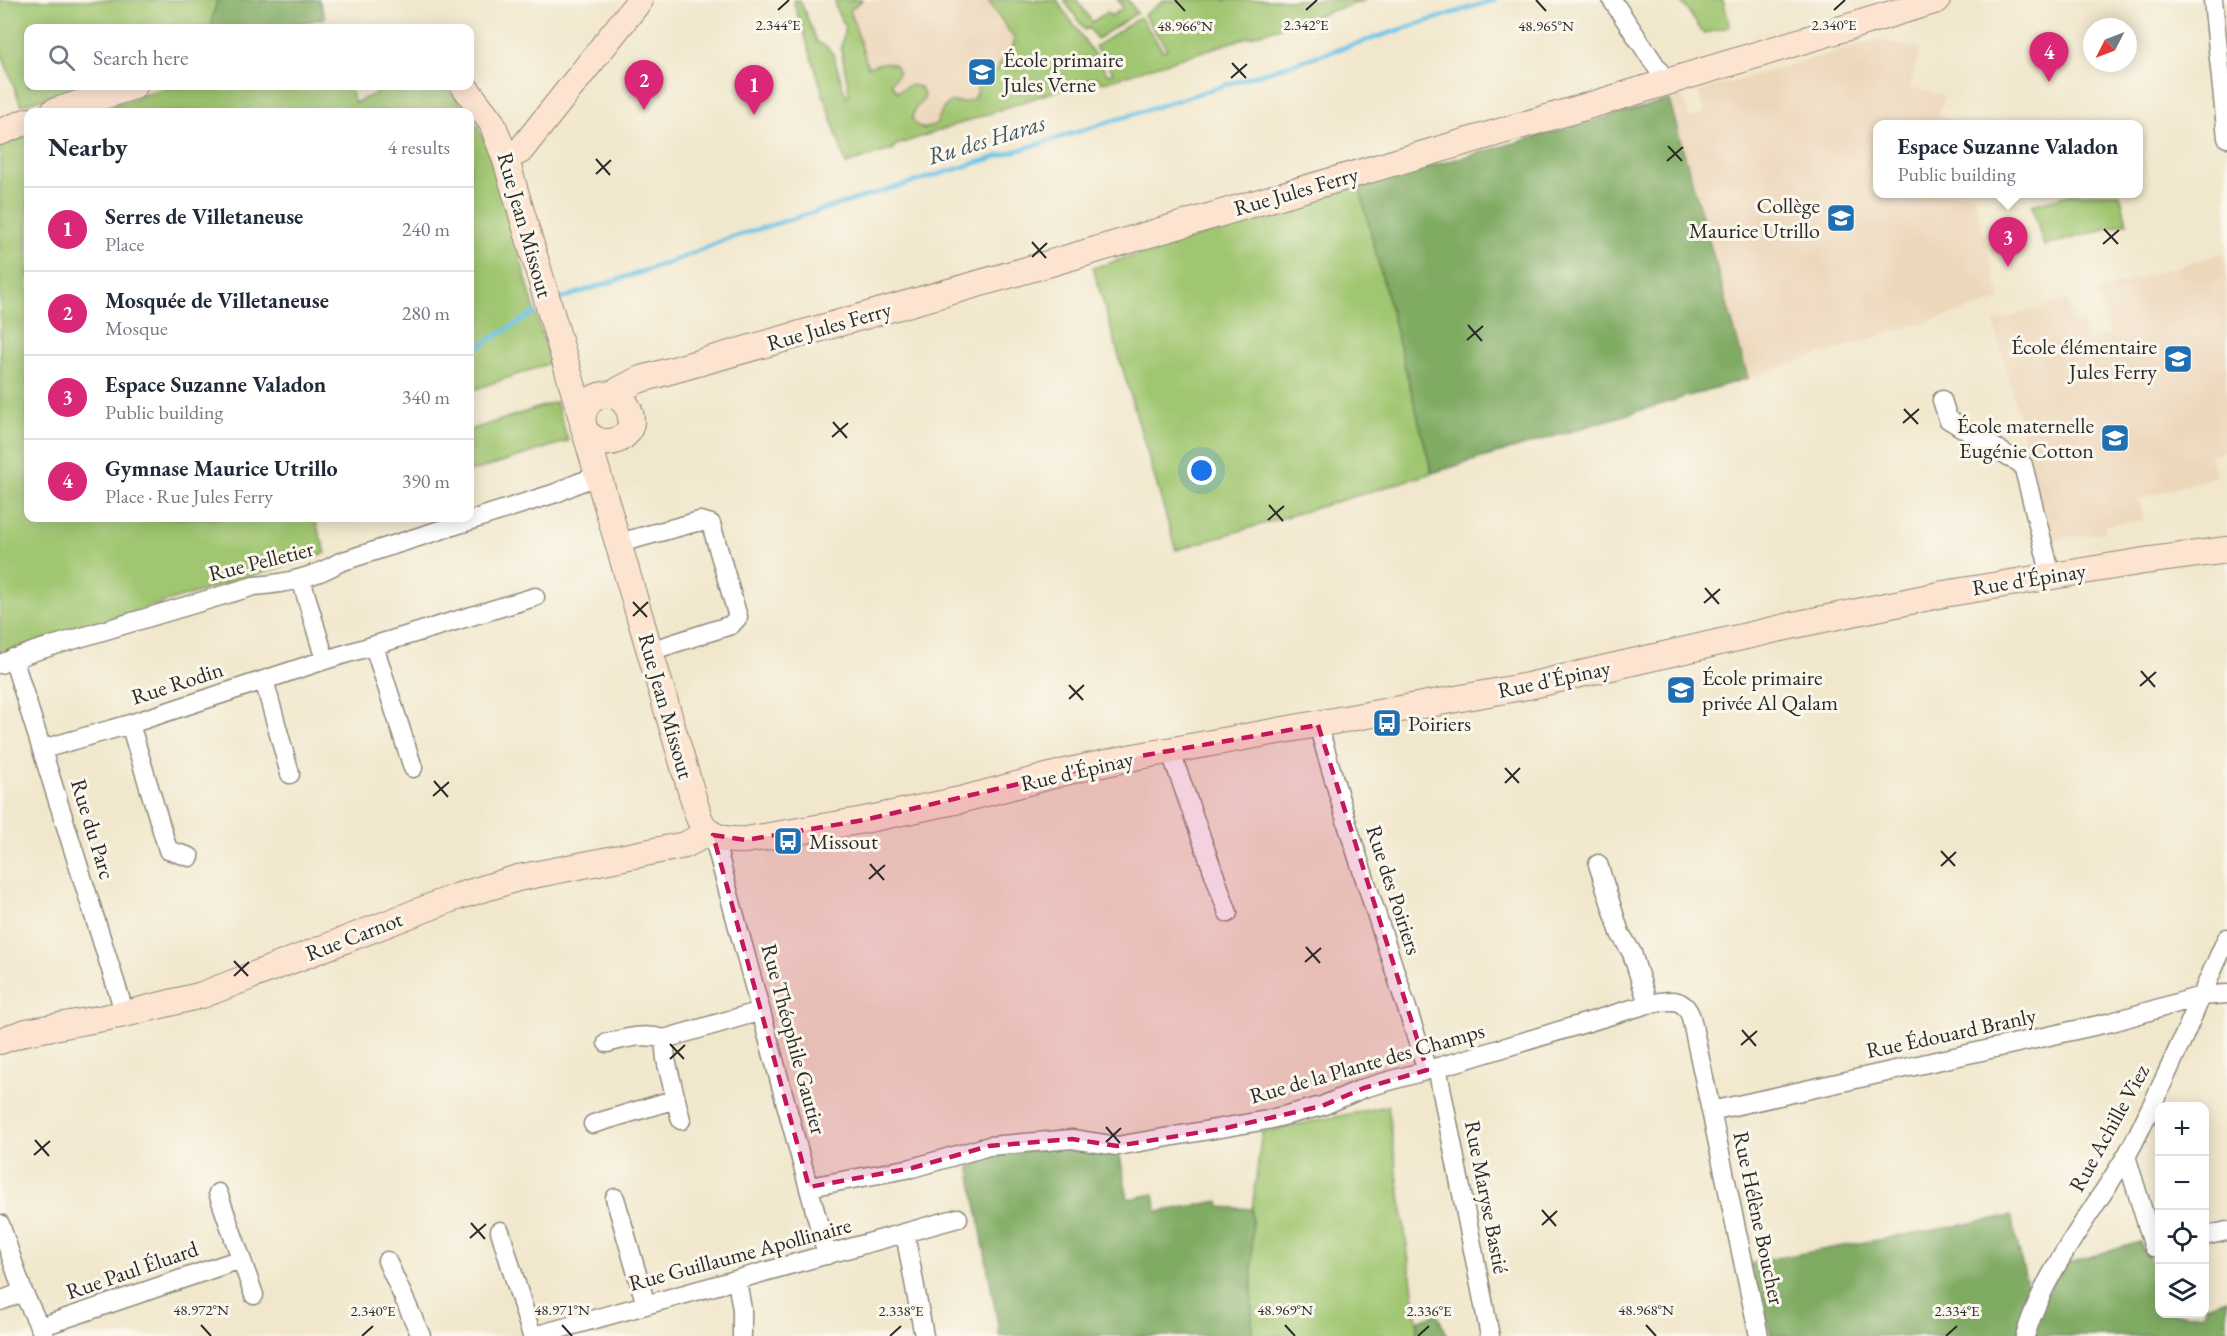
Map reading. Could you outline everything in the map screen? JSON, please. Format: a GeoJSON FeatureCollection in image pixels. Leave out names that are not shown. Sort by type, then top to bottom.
{"type":"FeatureCollection","features":[{"type":"Feature","properties":{"kind":"street"},"geometry":{"type":"LineString","coordinates":[[506,157],[520,151],[640,0]]}},
{"type":"Feature","properties":{"kind":"street"},"geometry":{"type":"LineString","coordinates":[[1612,0],[1666,81]]}},
{"type":"Feature","properties":{"kind":"street","name":"Rue Jules Ferry"},"geometry":{"type":"LineString","coordinates":[[592,411],[632,382],[1598,103],[1937,0]]}},
{"type":"Feature","properties":{"kind":"street"},"geometry":{"type":"LineString","coordinates":[[2213,0],[2221,99],[2227,138]]}},
{"type":"Feature","properties":{"kind":"street"},"geometry":{"type":"LineString","coordinates":[[65,108],[122,90]]}},
{"type":"Feature","properties":{"kind":"street","name":"Rue Jean Missout"},"geometry":{"type":"LineString","coordinates":[[467,90],[492,123],[506,157],[569,373],[592,411],[591,456],[619,543],[699,818],[710,833]]}},
{"type":"Feature","properties":{"kind":"street"},"geometry":{"type":"LineString","coordinates":[[0,132],[24,123]]}},
{"type":"Feature","properties":{"kind":"street"},"geometry":{"type":"LineString","coordinates":[[599,476],[616,441],[629,428],[630,412],[639,393],[653,376]]}},
{"type":"Feature","properties":{"kind":"street"},"geometry":{"type":"LineString","coordinates":[[616,441],[600,442],[592,411],[621,400],[630,412]]}},
{"type":"Feature","properties":{"kind":"street"},"geometry":{"type":"LineString","coordinates":[[1942,400],[1948,419],[2023,465],[2051,576]]}},
{"type":"Feature","properties":{"kind":"street","name":"Rue Pelletier"},"geometry":{"type":"LineString","coordinates":[[474,519],[556,493],[599,476]]}},
{"type":"Feature","properties":{"kind":"street"},"geometry":{"type":"LineString","coordinates":[[619,543],[700,521],[711,524],[738,617],[731,625],[650,651]]}},
{"type":"Feature","properties":{"kind":"street","name":"Rue Pelletier"},"geometry":{"type":"LineString","coordinates":[[7,661],[254,586],[278,585],[322,573],[340,562],[465,522]]}},
{"type":"Feature","properties":{"kind":"street","name":"Rue d'Épinay"},"geometry":{"type":"LineString","coordinates":[[710,833],[722,839],[746,840],[864,820],[960,800],[1069,771],[1170,750],[1528,686],[1801,623],[1944,594],[2227,550]]}},
{"type":"Feature","properties":{"kind":"street"},"geometry":{"type":"LineString","coordinates":[[301,579],[325,660]]}},
{"type":"Feature","properties":{"kind":"street","name":"Rue Rodin"},"geometry":{"type":"LineString","coordinates":[[43,749],[535,597]]}},
{"type":"Feature","properties":{"kind":"street"},"geometry":{"type":"LineString","coordinates":[[374,646],[413,768]]}},
{"type":"Feature","properties":{"kind":"street","name":"Rue du Parc"},"geometry":{"type":"LineString","coordinates":[[7,661],[43,749],[125,1014]]}},
{"type":"Feature","properties":{"kind":"street"},"geometry":{"type":"LineString","coordinates":[[264,680],[290,774]]}},
{"type":"Feature","properties":{"kind":"street"},"geometry":{"type":"LineString","coordinates":[[130,724],[168,850],[190,857]]}},
{"type":"Feature","properties":{"kind":"street","name":"Rue des Poiriers"},"geometry":{"type":"LineString","coordinates":[[1318,724],[1348,827],[1432,1069]]}},
{"type":"Feature","properties":{"kind":"street"},"geometry":{"type":"LineString","coordinates":[[1170,750],[1228,913]]}},
{"type":"Feature","properties":{"kind":"street","name":"Rue Théophile Gautier"},"geometry":{"type":"LineString","coordinates":[[710,833],[827,1255]]}},
{"type":"Feature","properties":{"kind":"street","name":"Rue Carnot"},"geometry":{"type":"LineString","coordinates":[[0,1041],[38,1030],[125,1014],[202,995],[456,897],[518,878],[685,844],[710,833]]}},
{"type":"Feature","properties":{"kind":"street"},"geometry":{"type":"LineString","coordinates":[[1598,864],[1620,933],[1632,953],[1648,1004]]}},
{"type":"Feature","properties":{"kind":"street","name":"Rue Achille Viez"},"geometry":{"type":"LineString","coordinates":[[2025,1336],[2031,1317],[2063,1253],[2126,1156],[2169,1070],[2227,938]]}},
{"type":"Feature","properties":{"kind":"street","name":"Rue Édouard Branly"},"geometry":{"type":"LineString","coordinates":[[1712,1111],[2112,1022],[2200,996],[2227,994]]}},
{"type":"Feature","properties":{"kind":"street","name":"Rue de la Plante des Champs"},"geometry":{"type":"LineString","coordinates":[[809,1187],[912,1168],[989,1146],[1072,1139],[1117,1146],[1226,1128],[1322,1106],[1364,1088],[1648,1004],[1679,1001],[1687,1007],[1712,1111]]}},
{"type":"Feature","properties":{"kind":"street"},"geometry":{"type":"LineString","coordinates":[[607,1043],[639,1035],[653,1035],[664,1039],[761,1011]]}},
{"type":"Feature","properties":{"kind":"street"},"geometry":{"type":"LineString","coordinates":[[664,1039],[666,1060],[681,1120]]}},
{"type":"Feature","properties":{"kind":"street","name":"Rue Maryse Bastié"},"geometry":{"type":"LineString","coordinates":[[1432,1069],[1490,1336]]}},
{"type":"Feature","properties":{"kind":"street"},"geometry":{"type":"LineString","coordinates":[[593,1124],[676,1099]]}},
{"type":"Feature","properties":{"kind":"street","name":"Rue Hélène Boucher"},"geometry":{"type":"LineString","coordinates":[[1712,1111],[1759,1336]]}},
{"type":"Feature","properties":{"kind":"street"},"geometry":{"type":"LineString","coordinates":[[2126,1156],[2155,1247]]}},
{"type":"Feature","properties":{"kind":"street"},"geometry":{"type":"LineString","coordinates":[[218,1193],[254,1295]]}},
{"type":"Feature","properties":{"kind":"street"},"geometry":{"type":"LineString","coordinates":[[615,1198],[646,1305]]}},
{"type":"Feature","properties":{"kind":"street","name":"Rue Guillaume Apollinaire"},"geometry":{"type":"LineString","coordinates":[[533,1336],[958,1218]]}},
{"type":"Feature","properties":{"kind":"street"},"geometry":{"type":"LineString","coordinates":[[0,1224],[23,1292],[42,1332]]}},
{"type":"Feature","properties":{"kind":"street"},"geometry":{"type":"LineString","coordinates":[[2209,1235],[2227,1230]]}},
{"type":"Feature","properties":{"kind":"street"},"geometry":{"type":"LineString","coordinates":[[500,1231],[533,1336]]}},
{"type":"Feature","properties":{"kind":"street"},"geometry":{"type":"LineString","coordinates":[[905,1233],[924,1336]]}},
{"type":"Feature","properties":{"kind":"street","name":"Rue Paul Éluard"},"geometry":{"type":"LineString","coordinates":[[42,1332],[241,1258]]}},
{"type":"Feature","properties":{"kind":"street"},"geometry":{"type":"LineString","coordinates":[[387,1261],[421,1336]]}},
{"type":"Feature","properties":{"kind":"street"},"geometry":{"type":"LineString","coordinates":[[737,1281],[742,1309],[741,1336]]}},
{"type":"Feature","properties":{"kind":"street"},"geometry":{"type":"LineString","coordinates":[[0,1301],[23,1292]]}},
{"type":"Feature","properties":{"kind":"highlighted area"},"geometry":{"type":"Polygon","coordinates":[[[1318,725],[1427,1070],[1364,1088],[1322,1106],[1226,1128],[1117,1146],[1072,1139],[989,1146],[912,1168],[809,1187],[713,835],[746,840],[864,820],[1134,757],[1318,725]]]}},
{"type":"Feature","properties":{"kind":"shaded area","name":"École primaire Jules Verne"},"geometry":{"type":"Polygon","coordinates":[[[847,0],[1045,0],[1098,77],[893,146],[847,0]]]}},
{"type":"Feature","properties":{"kind":"shaded area","name":"Collège Maurice Utrillo"},"geometry":{"type":"Polygon","coordinates":[[[1878,40],[1920,49],[1910,87],[1944,96],[1939,115],[1952,120],[1873,120],[1873,198],[1974,198],[2001,300],[1748,378],[1669,100],[1682,96],[1690,118],[1705,113],[1698,92],[1878,40]]]}},
{"type":"Feature","properties":{"kind":"shaded area","name":"École maternelle Eugénie Cotton"},"geometry":{"type":"Polygon","coordinates":[[[2223,253],[2227,267],[2227,450],[2211,455],[2216,476],[2139,499],[2144,520],[2105,525],[2105,532],[2050,540],[1994,322],[2067,300],[2075,325],[2083,323],[2088,340],[2110,335],[2097,291],[2223,253]]]}},
{"type":"Feature","properties":{"kind":"green space"},"geometry":{"type":"Polygon","coordinates":[[[0,0],[319,0],[325,18],[296,24],[24,24],[24,90],[71,90],[21,105],[0,49],[0,0]]]}},
{"type":"Feature","properties":{"kind":"green space"},"geometry":{"type":"Polygon","coordinates":[[[217,0],[319,0],[325,18],[296,24],[212,24],[217,0]]]}},
{"type":"Feature","properties":{"kind":"green space"},"geometry":{"type":"Polygon","coordinates":[[[793,0],[800,0],[817,42],[827,47],[833,54],[846,97],[849,91],[841,49],[845,26],[835,4],[836,0],[862,0],[850,10],[868,67],[885,62],[895,65],[899,73],[891,83],[897,92],[910,85],[920,87],[924,99],[915,109],[912,118],[916,125],[924,129],[936,124],[943,109],[950,102],[965,102],[973,99],[977,93],[978,77],[996,71],[1001,62],[1009,57],[1015,40],[988,0],[1057,0],[1108,75],[1113,72],[1095,47],[1140,17],[1163,51],[1167,49],[1144,15],[1165,0],[1366,0],[1102,83],[1097,77],[846,164],[793,0]]]}},
{"type":"Feature","properties":{"kind":"green space"},"geometry":{"type":"Polygon","coordinates":[[[1064,0],[1077,0],[1092,22],[1108,12],[1111,16],[1123,8],[1118,0],[1128,0],[1137,13],[1097,39],[1089,28],[1085,30],[1064,0]]]}},
{"type":"Feature","properties":{"kind":"green space"},"geometry":{"type":"Polygon","coordinates":[[[1723,0],[1730,26],[1704,34],[1681,1],[1723,0]]]}},
{"type":"Feature","properties":{"kind":"green space"},"geometry":{"type":"Polygon","coordinates":[[[158,90],[350,90],[355,103],[383,90],[449,90],[465,108],[104,108],[158,90]]]}},
{"type":"Feature","properties":{"kind":"green space"},"geometry":{"type":"Polygon","coordinates":[[[1669,100],[1748,378],[1432,473],[1359,186],[1669,100]]]}},
{"type":"Feature","properties":{"kind":"green space"},"geometry":{"type":"Polygon","coordinates":[[[474,120],[491,157],[550,363],[474,390],[474,120]]]}},
{"type":"Feature","properties":{"kind":"green space"},"geometry":{"type":"Polygon","coordinates":[[[24,135],[24,522],[315,522],[326,553],[0,653],[0,144],[24,135]]]}},
{"type":"Feature","properties":{"kind":"green space"},"geometry":{"type":"Polygon","coordinates":[[[1359,186],[1432,473],[1176,550],[1093,268],[1359,186]]]}},
{"type":"Feature","properties":{"kind":"green space"},"geometry":{"type":"Polygon","coordinates":[[[2057,198],[2121,198],[2127,223],[2044,246],[2032,205],[2057,198]]]}},
{"type":"Feature","properties":{"kind":"green space"},"geometry":{"type":"Polygon","coordinates":[[[556,402],[568,441],[474,471],[474,429],[556,402]]]}},
{"type":"Feature","properties":{"kind":"green space"},"geometry":{"type":"Polygon","coordinates":[[[1388,1106],[1417,1321],[1417,1336],[1252,1336],[1252,1210],[1262,1132],[1388,1106]]]}},
{"type":"Feature","properties":{"kind":"green space"},"geometry":{"type":"Polygon","coordinates":[[[1068,1146],[1119,1151],[1128,1199],[1154,1194],[1157,1212],[1219,1201],[1220,1207],[1252,1209],[1252,1336],[1000,1336],[970,1170],[972,1162],[975,1157],[1068,1146]]]}},
{"type":"Feature","properties":{"kind":"green space"},"geometry":{"type":"Polygon","coordinates":[[[2011,1216],[2029,1294],[2049,1293],[2058,1266],[2140,1242],[2142,1250],[2147,1249],[2155,1274],[2155,1318],[2209,1318],[2209,1305],[2227,1299],[2227,1336],[1771,1336],[1749,1263],[2011,1216]]]}},
{"type":"Feature","properties":{"kind":"green space"},"geometry":{"type":"Polygon","coordinates":[[[1437,1314],[1448,1336],[1417,1336],[1417,1321],[1437,1314]]]}},
{"type":"Feature","properties":{"kind":"waterway","name":"Ru des Haras"},"geometry":{"type":"LineString","coordinates":[[560,299],[671,262],[729,238],[1039,144],[1494,0]]}},
{"type":"Feature","properties":{"kind":"waterway","name":"Ru des Haras"},"geometry":{"type":"LineString","coordinates":[[474,350],[535,312]]}},
{"type":"Feature","properties":{"kind":"place","name":"École primaire Jules Verne"},"geometry":{"type":"Point","coordinates":[982,72]}},
{"type":"Feature","properties":{"kind":"place","name":"Gymnase Maurice Utrillo"},"geometry":{"type":"Point","coordinates":[2049,82]}},
{"type":"Feature","properties":{"kind":"place","name":"Mosquée de Villetaneuse"},"geometry":{"type":"Point","coordinates":[644,110]}},
{"type":"Feature","properties":{"kind":"place","name":"Serres de Villetaneuse"},"geometry":{"type":"Point","coordinates":[754,115]}},
{"type":"Feature","properties":{"kind":"place","name":"Collège Maurice Utrillo"},"geometry":{"type":"Point","coordinates":[1841,218]}},
{"type":"Feature","properties":{"kind":"place","name":"Espace Suzanne Valadon"},"geometry":{"type":"Point","coordinates":[2008,267]}},
{"type":"Feature","properties":{"kind":"place","name":"École élémentaire Jules Ferry"},"geometry":{"type":"Point","coordinates":[2178,359]}},
{"type":"Feature","properties":{"kind":"place","name":"École maternelle Eugénie Cotton"},"geometry":{"type":"Point","coordinates":[2115,438]}},
{"type":"Feature","properties":{"kind":"place","name":"École primaire privée Al Qalam"},"geometry":{"type":"Point","coordinates":[1681,690]}},
{"type":"Feature","properties":{"kind":"place","name":"Poiriers"},"geometry":{"type":"Point","coordinates":[1387,723]}},
{"type":"Feature","properties":{"kind":"place","name":"Missout"},"geometry":{"type":"Point","coordinates":[788,841]}}]}
